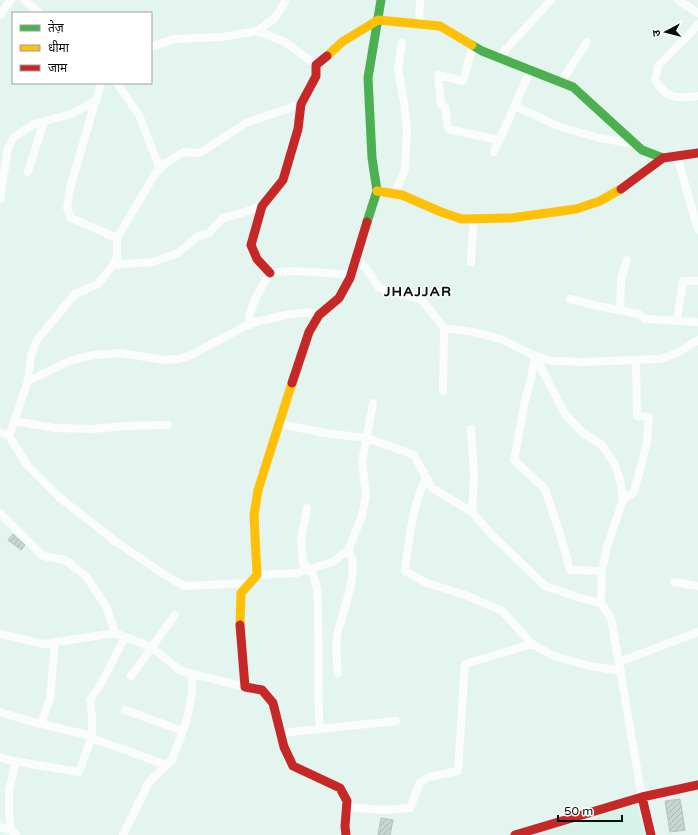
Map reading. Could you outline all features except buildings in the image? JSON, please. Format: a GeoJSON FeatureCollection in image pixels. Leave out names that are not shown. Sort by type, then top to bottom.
{"type":"FeatureCollection","features":[{"type":"Feature","properties":{"kind":"street"},"geometry":{"type":"LineString","coordinates":[[0,15],[11,0]]}},
{"type":"Feature","properties":{"kind":"street"},"geometry":{"type":"LineString","coordinates":[[24,0],[39,12]]}},
{"type":"Feature","properties":{"kind":"street"},"geometry":{"type":"LineString","coordinates":[[152,47],[174,39],[222,37],[257,31],[274,18],[286,0]]}},
{"type":"Feature","properties":{"kind":"street"},"geometry":{"type":"LineString","coordinates":[[245,686],[240,633],[241,593],[257,575],[254,515],[258,490],[310,332],[319,315],[339,298],[351,275],[377,191],[372,158],[368,78],[381,0]]}},
{"type":"Feature","properties":{"kind":"street"},"geometry":{"type":"LineString","coordinates":[[419,24],[420,0]]}},
{"type":"Feature","properties":{"kind":"street"},"geometry":{"type":"LineString","coordinates":[[499,57],[551,0]]}},
{"type":"Feature","properties":{"kind":"street"},"geometry":{"type":"LineString","coordinates":[[678,0],[698,13]]}},
{"type":"Feature","properties":{"kind":"street"},"geometry":{"type":"LineString","coordinates":[[270,273],[257,259],[251,245],[262,206],[283,180],[298,129],[301,104],[316,76],[316,65],[342,42],[378,20],[440,26],[482,51],[573,86],[642,150],[663,158],[698,153]]}},
{"type":"Feature","properties":{"kind":"street"},"geometry":{"type":"LineString","coordinates":[[698,25],[658,66],[655,80],[661,90],[674,97],[688,98],[698,96]]}},
{"type":"Feature","properties":{"kind":"street"},"geometry":{"type":"LineString","coordinates":[[257,31],[285,42],[316,65]]}},
{"type":"Feature","properties":{"kind":"street"},"geometry":{"type":"LineString","coordinates":[[561,82],[588,42]]}},
{"type":"Feature","properties":{"kind":"street"},"geometry":{"type":"LineString","coordinates":[[395,193],[405,169],[407,130],[398,68],[402,43]]}},
{"type":"Feature","properties":{"kind":"street"},"geometry":{"type":"LineString","coordinates":[[473,45],[463,81],[438,75],[442,104],[444,106],[448,129],[499,140]]}},
{"type":"Feature","properties":{"kind":"street"},"geometry":{"type":"LineString","coordinates":[[494,152],[532,69]]}},
{"type":"Feature","properties":{"kind":"street"},"geometry":{"type":"LineString","coordinates":[[101,84],[70,188],[67,208],[71,218],[117,238]]}},
{"type":"Feature","properties":{"kind":"street"},"geometry":{"type":"LineString","coordinates":[[118,84],[140,115],[160,169]]}},
{"type":"Feature","properties":{"kind":"street"},"geometry":{"type":"LineString","coordinates":[[0,199],[8,148],[14,137],[34,124],[71,114],[97,100]]}},
{"type":"Feature","properties":{"kind":"street"},"geometry":{"type":"LineString","coordinates":[[9,436],[28,381],[31,355],[37,340],[75,294],[98,284],[113,265],[117,258],[117,238],[155,174],[164,164],[184,152],[200,153],[246,123],[301,104]]}},
{"type":"Feature","properties":{"kind":"street"},"geometry":{"type":"LineString","coordinates":[[515,106],[560,127],[600,138],[635,144]]}},
{"type":"Feature","properties":{"kind":"street"},"geometry":{"type":"LineString","coordinates":[[28,172],[44,121]]}},
{"type":"Feature","properties":{"kind":"street"},"geometry":{"type":"LineString","coordinates":[[677,156],[698,230]]}},
{"type":"Feature","properties":{"kind":"street"},"geometry":{"type":"LineString","coordinates":[[377,191],[402,195],[441,212],[462,218],[518,217],[576,209],[600,201],[628,185],[663,158]]}},
{"type":"Feature","properties":{"kind":"street"},"geometry":{"type":"LineString","coordinates":[[113,265],[153,262],[178,253],[197,237],[209,233],[223,218],[262,206]]}},
{"type":"Feature","properties":{"kind":"street"},"geometry":{"type":"LineString","coordinates":[[471,262],[474,218]]}},
{"type":"Feature","properties":{"kind":"street"},"geometry":{"type":"LineString","coordinates":[[356,259],[367,269],[379,288],[422,300],[444,328],[443,390]]}},
{"type":"Feature","properties":{"kind":"street"},"geometry":{"type":"LineString","coordinates":[[620,310],[621,279],[627,260]]}},
{"type":"Feature","properties":{"kind":"street"},"geometry":{"type":"LineString","coordinates":[[270,273],[320,272],[351,275]]}},
{"type":"Feature","properties":{"kind":"street"},"geometry":{"type":"LineString","coordinates":[[249,325],[248,317],[252,305],[270,273]]}},
{"type":"Feature","properties":{"kind":"street"},"geometry":{"type":"LineString","coordinates":[[677,321],[683,281],[698,281]]}},
{"type":"Feature","properties":{"kind":"street"},"geometry":{"type":"LineString","coordinates":[[570,299],[639,314],[645,319],[698,322]]}},
{"type":"Feature","properties":{"kind":"street"},"geometry":{"type":"LineString","coordinates":[[28,381],[72,360],[94,355],[120,354],[165,360],[178,359],[189,356],[249,325],[286,315],[308,312],[319,315]]}},
{"type":"Feature","properties":{"kind":"street"},"geometry":{"type":"LineString","coordinates":[[444,328],[473,332],[501,339],[535,356],[552,361],[582,362],[661,359],[677,353],[698,340]]}},
{"type":"Feature","properties":{"kind":"street"},"geometry":{"type":"LineString","coordinates":[[535,356],[566,414],[582,433],[602,445],[615,465],[620,480],[623,500],[607,547],[602,571],[601,603],[611,618],[642,797],[651,835]]}},
{"type":"Feature","properties":{"kind":"street"},"geometry":{"type":"LineString","coordinates":[[535,356],[514,460],[545,489],[570,570],[602,571]]}},
{"type":"Feature","properties":{"kind":"street"},"geometry":{"type":"LineString","coordinates":[[623,500],[634,492],[647,438],[649,417],[637,416],[636,360]]}},
{"type":"Feature","properties":{"kind":"street"},"geometry":{"type":"LineString","coordinates":[[257,575],[297,573],[333,562],[348,550],[362,516],[366,494],[362,462],[368,438],[373,403]]}},
{"type":"Feature","properties":{"kind":"street"},"geometry":{"type":"LineString","coordinates":[[14,421],[55,428],[93,429],[125,426],[168,425]]}},
{"type":"Feature","properties":{"kind":"street"},"geometry":{"type":"LineString","coordinates":[[280,424],[324,433],[368,438],[414,455],[432,488],[472,512],[491,534],[545,586],[580,598],[601,603]]}},
{"type":"Feature","properties":{"kind":"street"},"geometry":{"type":"LineString","coordinates":[[471,429],[474,477],[472,512]]}},
{"type":"Feature","properties":{"kind":"street"},"geometry":{"type":"LineString","coordinates":[[0,432],[9,436],[28,466],[59,496],[115,541],[165,575],[184,586],[249,584]]}},
{"type":"Feature","properties":{"kind":"street"},"geometry":{"type":"LineString","coordinates":[[426,477],[419,493],[411,526],[405,571],[426,583],[465,596],[502,611],[532,644],[554,656],[590,666],[620,671]]}},
{"type":"Feature","properties":{"kind":"street"},"geometry":{"type":"LineString","coordinates":[[307,508],[301,540],[303,563],[310,569],[314,579],[317,598],[319,640],[318,702],[320,729]]}},
{"type":"Feature","properties":{"kind":"street"},"geometry":{"type":"LineString","coordinates":[[0,513],[43,556],[65,560],[86,576],[108,608],[115,632]]}},
{"type":"Feature","properties":{"kind":"street"},"geometry":{"type":"LineString","coordinates":[[338,673],[337,637],[347,603],[352,568],[352,556],[348,550]]}},
{"type":"Feature","properties":{"kind":"street"},"geometry":{"type":"LineString","coordinates":[[674,582],[698,586]]}},
{"type":"Feature","properties":{"kind":"street"},"geometry":{"type":"LineString","coordinates":[[131,676],[175,615]]}},
{"type":"Feature","properties":{"kind":"street"},"geometry":{"type":"LineString","coordinates":[[0,634],[44,644],[115,632],[151,647],[181,671],[262,690],[273,703],[284,747],[293,766],[340,788],[347,801],[345,826],[346,835]]}},
{"type":"Feature","properties":{"kind":"street"},"geometry":{"type":"LineString","coordinates":[[619,662],[698,632]]}},
{"type":"Feature","properties":{"kind":"street"},"geometry":{"type":"LineString","coordinates":[[0,757],[79,772],[92,737],[90,700],[102,682],[125,637]]}},
{"type":"Feature","properties":{"kind":"street"},"geometry":{"type":"LineString","coordinates":[[41,724],[50,699],[55,642]]}},
{"type":"Feature","properties":{"kind":"street"},"geometry":{"type":"LineString","coordinates":[[347,807],[384,810],[410,808],[420,782],[430,777],[458,771],[465,664],[532,644]]}},
{"type":"Feature","properties":{"kind":"street"},"geometry":{"type":"LineString","coordinates":[[123,835],[149,782],[172,760],[186,724],[192,693],[192,674]]}},
{"type":"Feature","properties":{"kind":"street"},"geometry":{"type":"LineString","coordinates":[[125,710],[183,731]]}},
{"type":"Feature","properties":{"kind":"street"},"geometry":{"type":"LineString","coordinates":[[0,712],[92,737],[167,765]]}},
{"type":"Feature","properties":{"kind":"street"},"geometry":{"type":"LineString","coordinates":[[281,733],[396,721]]}},
{"type":"Feature","properties":{"kind":"street"},"geometry":{"type":"LineString","coordinates":[[13,833],[9,811],[9,790],[16,761]]}},
{"type":"Feature","properties":{"kind":"street"},"geometry":{"type":"LineString","coordinates":[[515,835],[642,797],[698,784]]}},
{"type":"Feature","properties":{"kind":"street"},"geometry":{"type":"LineString","coordinates":[[0,827],[13,833]]}},
{"type":"Feature","properties":{"kind":"shaded area"},"geometry":{"type":"Polygon","coordinates":[[[637,805],[645,835],[538,835],[637,805]]]}},
{"type":"Feature","properties":{"kind":"traffic: fast"},"geometry":{"type":"LineString","coordinates":[[367,222],[377,191],[372,158],[368,78],[381,0]]}},
{"type":"Feature","properties":{"kind":"traffic: fast"},"geometry":{"type":"LineString","coordinates":[[472,45],[482,51],[573,87],[642,150],[663,158]]}},
{"type":"Feature","properties":{"kind":"traffic: slow"},"geometry":{"type":"LineString","coordinates":[[327,56],[342,42],[378,20],[440,26],[472,45]]}},
{"type":"Feature","properties":{"kind":"traffic: slow"},"geometry":{"type":"LineString","coordinates":[[377,191],[402,195],[441,212],[462,219],[511,218],[576,209],[600,201],[621,189]]}},
{"type":"Feature","properties":{"kind":"traffic: slow"},"geometry":{"type":"LineString","coordinates":[[240,625],[241,593],[257,575],[254,515],[258,490],[292,383]]}},
{"type":"Feature","properties":{"kind":"traffic: jam"},"geometry":{"type":"LineString","coordinates":[[270,273],[257,259],[251,245],[262,206],[283,180],[298,129],[301,104],[316,76],[316,65],[327,56]]}},
{"type":"Feature","properties":{"kind":"traffic: jam"},"geometry":{"type":"LineString","coordinates":[[621,189],[663,158],[698,153]]}},
{"type":"Feature","properties":{"kind":"traffic: jam"},"geometry":{"type":"LineString","coordinates":[[292,383],[309,332],[319,315],[339,298],[350,278],[367,222]]}},
{"type":"Feature","properties":{"kind":"traffic: jam"},"geometry":{"type":"LineString","coordinates":[[240,625],[245,687],[262,690],[273,703],[284,747],[293,766],[340,788],[347,801],[345,826],[346,835]]}},
{"type":"Feature","properties":{"kind":"traffic: jam"},"geometry":{"type":"LineString","coordinates":[[515,835],[642,797],[698,785]]}},
{"type":"Feature","properties":{"kind":"traffic: jam"},"geometry":{"type":"LineString","coordinates":[[642,797],[651,835]]}},
{"type":"Feature","properties":{"kind":"district","name":"JHAJJAR"},"geometry":{"type":"Point","coordinates":[418,291]}}]}
